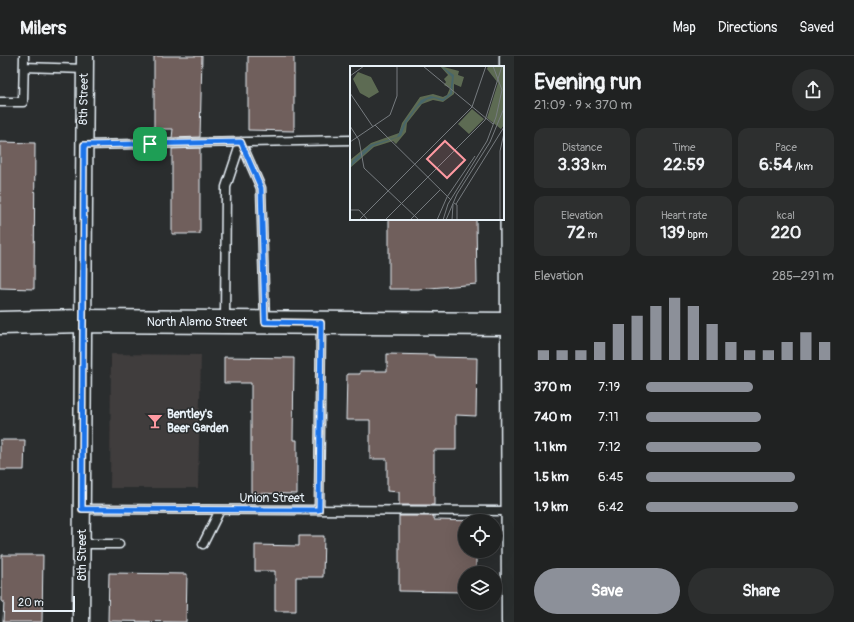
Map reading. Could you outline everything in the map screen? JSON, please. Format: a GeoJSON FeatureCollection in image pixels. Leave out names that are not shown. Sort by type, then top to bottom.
{"type":"FeatureCollection","features":[{"type":"Feature","properties":{"kind":"street"},"geometry":{"type":"LineString","coordinates":[[508,56],[511,324],[510,622]]}},
{"type":"Feature","properties":{"kind":"street","name":"8th Street"},"geometry":{"type":"LineString","coordinates":[[81,622],[85,62]]}},
{"type":"Feature","properties":{"kind":"street","name":"North Alamo Street"},"geometry":{"type":"LineString","coordinates":[[0,323],[265,322],[511,324]]}},
{"type":"Feature","properties":{"kind":"lane"},"geometry":{"type":"LineString","coordinates":[[0,102],[23,102],[24,56]]}},
{"type":"Feature","properties":{"kind":"lane"},"geometry":{"type":"LineString","coordinates":[[24,67],[85,62]]}},
{"type":"Feature","properties":{"kind":"lane"},"geometry":{"type":"LineString","coordinates":[[84,145],[350,140]]}},
{"type":"Feature","properties":{"kind":"lane"},"geometry":{"type":"LineString","coordinates":[[225,322],[226,187],[241,142]]}},
{"type":"Feature","properties":{"kind":"lane"},"geometry":{"type":"LineString","coordinates":[[241,142],[261,188],[265,322]]}},
{"type":"Feature","properties":{"kind":"lane"},"geometry":{"type":"LineString","coordinates":[[319,510],[321,323]]}},
{"type":"Feature","properties":{"kind":"lane","name":"Union Street"},"geometry":{"type":"LineString","coordinates":[[82,509],[510,511]]}},
{"type":"Feature","properties":{"kind":"lane"},"geometry":{"type":"LineString","coordinates":[[203,544],[220,510]]}},
{"type":"Feature","properties":{"kind":"lane"},"geometry":{"type":"LineString","coordinates":[[82,544],[119,544]]}},
{"type":"Feature","properties":{"kind":"shaded area","name":"Bentley's Beer Garden"},"geometry":{"type":"Polygon","coordinates":[[[111,354],[201,355],[198,488],[110,488],[111,354]]]}},
{"type":"Feature","properties":{"kind":"building"},"geometry":{"type":"Polygon","coordinates":[[[154,56],[202,56],[200,137],[172,138],[173,129],[154,129],[154,56]]]}},
{"type":"Feature","properties":{"kind":"building"},"geometry":{"type":"Polygon","coordinates":[[[248,56],[294,56],[294,131],[248,130],[248,56]]]}},
{"type":"Feature","properties":{"kind":"building"},"geometry":{"type":"Polygon","coordinates":[[[0,142],[35,143],[34,289],[0,288],[0,142]]]}},
{"type":"Feature","properties":{"kind":"building"},"geometry":{"type":"Polygon","coordinates":[[[200,148],[200,234],[172,234],[172,149],[200,148]]]}},
{"type":"Feature","properties":{"kind":"building"},"geometry":{"type":"Polygon","coordinates":[[[389,220],[476,220],[477,284],[418,289],[389,289],[389,220]]]}},
{"type":"Feature","properties":{"kind":"building"},"geometry":{"type":"Polygon","coordinates":[[[387,354],[477,358],[476,416],[456,415],[456,450],[434,450],[434,505],[399,505],[399,492],[387,491],[387,459],[370,459],[370,420],[346,420],[347,374],[360,374],[360,371],[387,371],[387,354]]]}},
{"type":"Feature","properties":{"kind":"building"},"geometry":{"type":"Polygon","coordinates":[[[224,357],[294,358],[293,440],[297,440],[297,494],[251,493],[251,383],[224,383],[224,357]]]}},
{"type":"Feature","properties":{"kind":"building"},"geometry":{"type":"Polygon","coordinates":[[[0,440],[25,440],[24,470],[0,470],[0,440]]]}},
{"type":"Feature","properties":{"kind":"building"},"geometry":{"type":"Polygon","coordinates":[[[399,516],[434,516],[434,520],[458,521],[458,558],[476,558],[476,566],[458,566],[458,592],[399,591],[399,516]]]}},
{"type":"Feature","properties":{"kind":"building"},"geometry":{"type":"Polygon","coordinates":[[[299,536],[324,536],[323,577],[296,577],[296,611],[275,611],[275,571],[255,571],[255,545],[299,546],[299,536]]]}},
{"type":"Feature","properties":{"kind":"building"},"geometry":{"type":"Polygon","coordinates":[[[2,555],[43,555],[42,622],[3,622],[4,602],[2,602],[2,555]]]}},
{"type":"Feature","properties":{"kind":"building"},"geometry":{"type":"Polygon","coordinates":[[[109,573],[187,574],[186,622],[108,621],[109,573]]]}},
{"type":"Feature","properties":{"kind":"place","name":"Bentley's Beer Garden"},"geometry":{"type":"Point","coordinates":[155,421]}},
{"type":"Feature","properties":{"kind":"route"},"geometry":{"type":"LineString","coordinates":[[241,142],[261,188],[265,322],[321,323],[319,510],[82,509],[84,145],[150,144],[241,142]]}}]}
